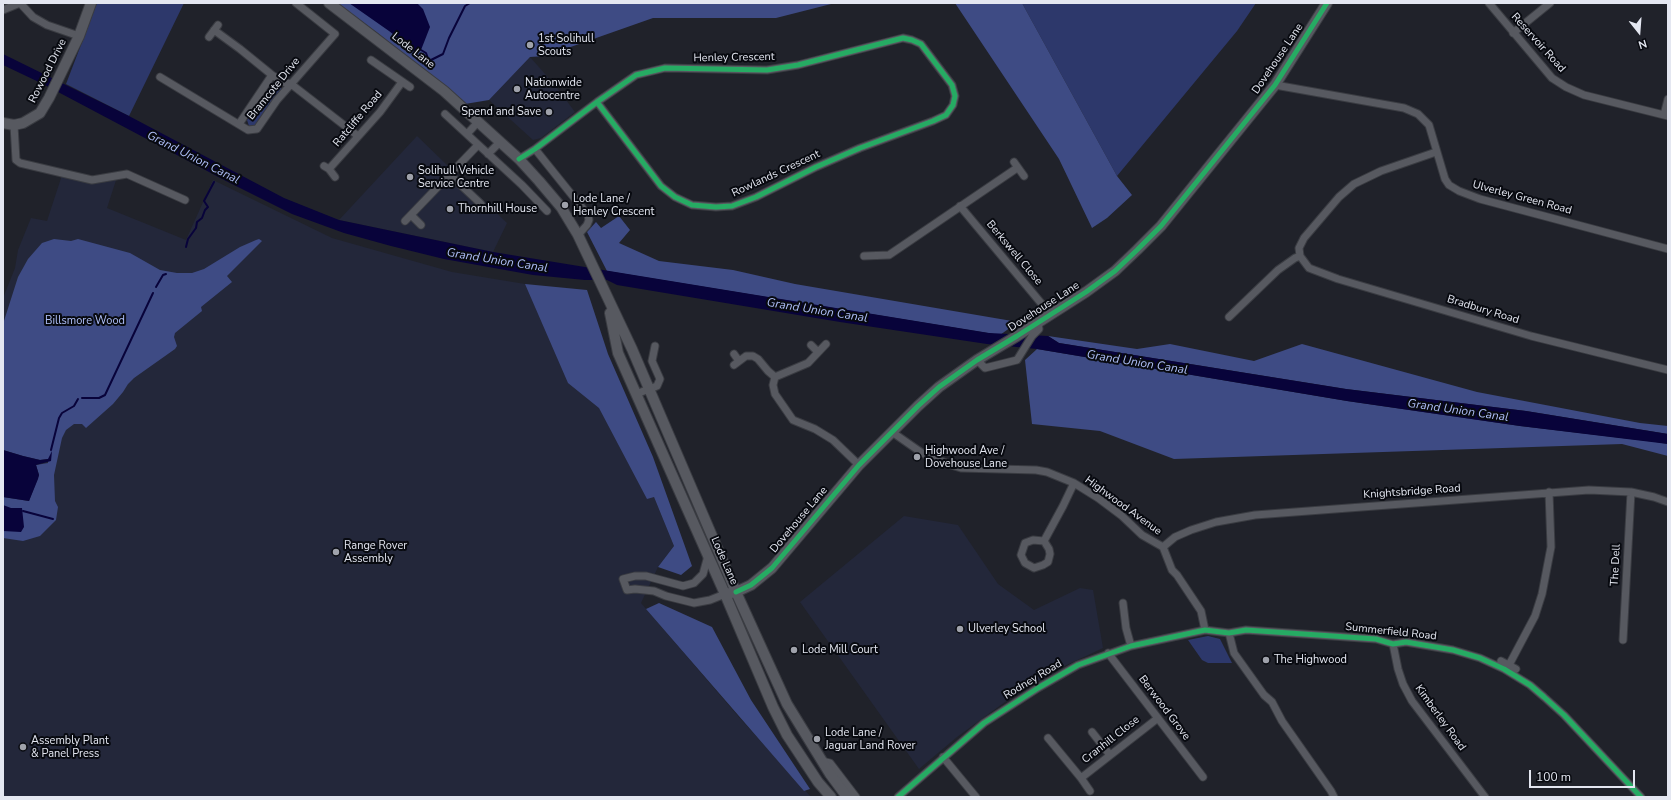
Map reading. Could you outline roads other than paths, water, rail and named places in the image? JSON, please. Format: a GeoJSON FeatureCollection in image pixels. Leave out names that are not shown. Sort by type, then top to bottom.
{"type":"FeatureCollection","features":[{"type":"Feature","properties":{"kind":"main road","name":"Rowood Drive"},"geometry":{"type":"LineString","coordinates":[[3,123],[23,123],[40,113],[79,36],[91,3]]}},
{"type":"Feature","properties":{"kind":"main road","name":"Lode Lane"},"geometry":{"type":"LineString","coordinates":[[329,3],[415,68],[478,122],[519,159],[561,208],[578,235],[590,260],[632,349],[648,389],[677,453],[773,707],[784,728],[818,782],[831,797]]}},
{"type":"Feature","properties":{"kind":"main road","name":"Dovehouse Lane"},"geometry":{"type":"LineString","coordinates":[[731,593],[751,585],[772,568],[858,466],[939,387],[977,360],[1051,315],[1109,275],[1137,250],[1161,226],[1276,85],[1327,3]]}},
{"type":"Feature","properties":{"kind":"main road","name":"Lode Lane"},"geometry":{"type":"LineString","coordinates":[[608,300],[618,353],[708,556],[731,593],[787,704],[822,761],[848,797]]}},
{"type":"Feature","properties":{"kind":"street"},"geometry":{"type":"LineString","coordinates":[[3,10],[20,3],[33,18],[47,25],[79,36]]}},
{"type":"Feature","properties":{"kind":"street","name":"Bramcote Drive"},"geometry":{"type":"LineString","coordinates":[[160,77],[248,130],[256,129],[277,100],[335,34],[296,3]]}},
{"type":"Feature","properties":{"kind":"street","name":"Reservoir Road"},"geometry":{"type":"LineString","coordinates":[[1489,3],[1552,78],[1566,87],[1584,95],[1666,115]]}},
{"type":"Feature","properties":{"kind":"street"},"geometry":{"type":"LineString","coordinates":[[1513,33],[1550,3]]}},
{"type":"Feature","properties":{"kind":"street"},"geometry":{"type":"LineString","coordinates":[[209,37],[216,28],[272,75],[283,82],[291,84],[358,136]]}},
{"type":"Feature","properties":{"kind":"street","name":"Henley Crescent"},"geometry":{"type":"LineString","coordinates":[[519,159],[535,149],[597,102],[636,76],[665,68],[767,70],[798,65],[902,38],[921,44],[952,85]]}},
{"type":"Feature","properties":{"kind":"street"},"geometry":{"type":"LineString","coordinates":[[371,60],[410,87]]}},
{"type":"Feature","properties":{"kind":"street"},"geometry":{"type":"LineString","coordinates":[[239,124],[272,75]]}},
{"type":"Feature","properties":{"kind":"street","name":"Ratcliffe Road"},"geometry":{"type":"LineString","coordinates":[[335,177],[327,168],[380,112],[402,82]]}},
{"type":"Feature","properties":{"kind":"street","name":"Rowlands Crescent"},"geometry":{"type":"LineString","coordinates":[[597,102],[661,186],[675,197],[692,205],[716,207],[732,206],[756,197],[816,167],[860,148],[946,115],[953,105],[955,96],[952,85]]}},
{"type":"Feature","properties":{"kind":"street","name":"Ulverley Green Road"},"geometry":{"type":"LineString","coordinates":[[1276,85],[1404,108],[1418,114],[1429,125],[1445,179],[1452,188],[1480,199],[1668,249]]}},
{"type":"Feature","properties":{"kind":"street"},"geometry":{"type":"LineString","coordinates":[[1666,115],[1668,99]]}},
{"type":"Feature","properties":{"kind":"street"},"geometry":{"type":"LineString","coordinates":[[445,114],[522,185],[547,211]]}},
{"type":"Feature","properties":{"kind":"street"},"geometry":{"type":"LineString","coordinates":[[467,134],[478,122]]}},
{"type":"Feature","properties":{"kind":"street"},"geometry":{"type":"LineString","coordinates":[[14,124],[16,160],[20,163],[92,180],[127,174],[138,177],[185,200]]}},
{"type":"Feature","properties":{"kind":"street"},"geometry":{"type":"LineString","coordinates":[[488,154],[500,142]]}},
{"type":"Feature","properties":{"kind":"street"},"geometry":{"type":"LineString","coordinates":[[406,221],[478,145]]}},
{"type":"Feature","properties":{"kind":"street"},"geometry":{"type":"LineString","coordinates":[[535,149],[588,215],[589,220],[587,225],[578,235]]}},
{"type":"Feature","properties":{"kind":"street"},"geometry":{"type":"LineString","coordinates":[[1229,317],[1278,270],[1294,258],[1300,256],[1299,248],[1304,238],[1339,197],[1354,184],[1381,171],[1436,152]]}},
{"type":"Feature","properties":{"kind":"street"},"geometry":{"type":"LineString","coordinates":[[864,256],[889,254],[960,206],[1016,165],[1024,176]]}},
{"type":"Feature","properties":{"kind":"street"},"geometry":{"type":"LineString","coordinates":[[449,174],[481,204]]}},
{"type":"Feature","properties":{"kind":"street","name":"Berkswell Close"},"geometry":{"type":"LineString","coordinates":[[960,206],[1051,315]]}},
{"type":"Feature","properties":{"kind":"street"},"geometry":{"type":"LineString","coordinates":[[411,215],[421,225]]}},
{"type":"Feature","properties":{"kind":"street","name":"Bradbury Road"},"geometry":{"type":"LineString","coordinates":[[1300,256],[1308,268],[1338,279],[1531,336],[1668,370]]}},
{"type":"Feature","properties":{"kind":"street","name":"Dovehouse Lane"},"geometry":{"type":"LineString","coordinates":[[977,360],[985,368],[1019,358],[1032,336],[1039,329],[1038,323]]}},
{"type":"Feature","properties":{"kind":"street"},"geometry":{"type":"LineString","coordinates":[[775,377],[808,363],[826,344]]}},
{"type":"Feature","properties":{"kind":"street"},"geometry":{"type":"LineString","coordinates":[[811,345],[818,352]]}},
{"type":"Feature","properties":{"kind":"street"},"geometry":{"type":"LineString","coordinates":[[636,394],[656,386],[660,379],[652,361],[655,346]]}},
{"type":"Feature","properties":{"kind":"street"},"geometry":{"type":"LineString","coordinates":[[734,354],[737,363],[746,356],[753,356],[758,359],[775,377]]}},
{"type":"Feature","properties":{"kind":"street"},"geometry":{"type":"LineString","coordinates":[[775,377],[773,385],[775,394],[793,420],[815,429],[833,440],[858,466]]}},
{"type":"Feature","properties":{"kind":"street","name":"Highwood Avenue"},"geometry":{"type":"LineString","coordinates":[[892,432],[922,453],[961,468],[1036,470],[1047,472],[1074,483],[1098,498],[1122,516],[1146,538],[1163,547],[1172,570],[1201,611],[1205,630]]}},
{"type":"Feature","properties":{"kind":"street"},"geometry":{"type":"LineString","coordinates":[[1044,541],[1074,483]]}},
{"type":"Feature","properties":{"kind":"street","name":"Knightsbridge Road"},"geometry":{"type":"LineString","coordinates":[[1163,547],[1175,537],[1191,530],[1216,522],[1254,515],[1589,490],[1631,492],[1668,502]]}},
{"type":"Feature","properties":{"kind":"street"},"geometry":{"type":"LineString","coordinates":[[1502,661],[1512,667],[1535,616],[1542,594],[1551,547],[1549,492]]}},
{"type":"Feature","properties":{"kind":"street","name":"The Dell"},"geometry":{"type":"LineString","coordinates":[[1623,640],[1631,492]]}},
{"type":"Feature","properties":{"kind":"street"},"geometry":{"type":"LineString","coordinates":[[1034,540],[1044,541],[1050,554],[1048,562],[1034,568],[1025,563],[1020,555],[1025,543],[1034,540]]}},
{"type":"Feature","properties":{"kind":"street"},"geometry":{"type":"LineString","coordinates":[[708,556],[703,574],[694,583],[683,586],[646,576],[634,576],[623,579],[628,590],[635,588],[654,591],[666,596],[694,603],[710,600],[731,593]]}},
{"type":"Feature","properties":{"kind":"street"},"geometry":{"type":"LineString","coordinates":[[1123,603],[1126,628],[1131,646]]}},
{"type":"Feature","properties":{"kind":"street","name":"Summerfield Road"},"geometry":{"type":"LineString","coordinates":[[1205,630],[1229,633],[1246,630],[1376,639],[1393,644],[1406,642],[1453,650],[1480,658],[1504,669],[1530,685],[1564,715],[1641,797]]}},
{"type":"Feature","properties":{"kind":"street","name":"Rodney Road"},"geometry":{"type":"LineString","coordinates":[[898,797],[984,723],[1012,704],[1078,665],[1131,646],[1205,630]]}},
{"type":"Feature","properties":{"kind":"street"},"geometry":{"type":"LineString","coordinates":[[1229,633],[1230,643],[1234,653],[1264,695],[1272,702],[1282,721],[1334,797]]}},
{"type":"Feature","properties":{"kind":"street","name":"Kimberley Road"},"geometry":{"type":"LineString","coordinates":[[1393,644],[1398,669],[1403,684],[1412,701],[1485,797]]}},
{"type":"Feature","properties":{"kind":"street","name":"Berwood Grove"},"geometry":{"type":"LineString","coordinates":[[1108,653],[1203,777]]}},
{"type":"Feature","properties":{"kind":"street","name":"Cranhill Close"},"geometry":{"type":"LineString","coordinates":[[1048,738],[1081,778],[1158,718]]}},
{"type":"Feature","properties":{"kind":"street"},"geometry":{"type":"LineString","coordinates":[[1092,732],[1110,755]]}},
{"type":"Feature","properties":{"kind":"street"},"geometry":{"type":"LineString","coordinates":[[943,757],[976,797]]}},
{"type":"Feature","properties":{"kind":"street","name":"Lode Lane"},"geometry":{"type":"LineString","coordinates":[[822,761],[830,763],[856,797]]}},
{"type":"Feature","properties":{"kind":"street"},"geometry":{"type":"LineString","coordinates":[[1081,778],[1090,791]]}},
{"type":"Feature","properties":{"kind":"water"},"geometry":{"type":"Polygon","coordinates":[[[349,3],[417,3],[423,9],[430,27],[421,50],[414,51],[389,31],[349,3]]]}},
{"type":"Feature","properties":{"kind":"water","name":"Grand Union Canal"},"geometry":{"type":"Polygon","coordinates":[[[3,54],[129,116],[284,198],[339,220],[493,252],[989,333],[1048,336],[1059,343],[1346,389],[1526,411],[1668,434],[1668,444],[1520,426],[1347,401],[1037,349],[987,344],[840,322],[617,285],[607,280],[585,280],[533,275],[444,259],[344,233],[292,214],[226,181],[43,84],[3,65],[3,54]]]}},
{"type":"Feature","properties":{"kind":"water"},"geometry":{"type":"Polygon","coordinates":[[[3,450],[40,460],[48,459],[52,451],[51,461],[36,465],[39,475],[29,501],[3,497],[3,450]]]}},
{"type":"Feature","properties":{"kind":"water"},"geometry":{"type":"Polygon","coordinates":[[[3,505],[11,508],[22,508],[24,527],[21,532],[3,531],[3,505]]]}},
{"type":"Feature","properties":{"kind":"waterway"},"geometry":{"type":"LineString","coordinates":[[421,50],[426,53],[429,61],[443,54],[449,38],[465,6],[470,3]]}},
{"type":"Feature","properties":{"kind":"waterway","name":"Grand Union Canal"},"geometry":{"type":"LineString","coordinates":[[186,247],[188,239],[196,228],[197,222],[202,218],[208,207],[204,201],[214,182]]}},
{"type":"Feature","properties":{"kind":"waterway"},"geometry":{"type":"LineString","coordinates":[[156,287],[163,275],[166,274]]}},
{"type":"Feature","properties":{"kind":"waterway"},"geometry":{"type":"LineString","coordinates":[[82,398],[99,398],[105,395],[153,293]]}},
{"type":"Feature","properties":{"kind":"waterway"},"geometry":{"type":"LineString","coordinates":[[51,450],[59,418],[62,413],[74,406],[78,399]]}},
{"type":"Feature","properties":{"kind":"waterway"},"geometry":{"type":"LineString","coordinates":[[23,511],[53,519]]}},
{"type":"Feature","properties":{"kind":"place","name":"1st Solihull Scouts"},"geometry":{"type":"Point","coordinates":[530,45]}},
{"type":"Feature","properties":{"kind":"place","name":"Nationwide Autocentre"},"geometry":{"type":"Point","coordinates":[517,89]}},
{"type":"Feature","properties":{"kind":"place","name":"Spend and Save"},"geometry":{"type":"Point","coordinates":[549,112]}},
{"type":"Feature","properties":{"kind":"place","name":"Solihull Vehicle Service Centre"},"geometry":{"type":"Point","coordinates":[410,177]}},
{"type":"Feature","properties":{"kind":"place","name":"Lode Lane / Henley Crescent"},"geometry":{"type":"Point","coordinates":[565,205]}},
{"type":"Feature","properties":{"kind":"place","name":"Thornhill House"},"geometry":{"type":"Point","coordinates":[450,209]}},
{"type":"Feature","properties":{"kind":"place","name":"Highwood Ave / Dovehouse Lane"},"geometry":{"type":"Point","coordinates":[917,457]}},
{"type":"Feature","properties":{"kind":"place","name":"Range Rover Assembly"},"geometry":{"type":"Point","coordinates":[336,552]}},
{"type":"Feature","properties":{"kind":"place","name":"Ulverley School"},"geometry":{"type":"Point","coordinates":[960,629]}},
{"type":"Feature","properties":{"kind":"place","name":"Lode Mill Court"},"geometry":{"type":"Point","coordinates":[794,650]}},
{"type":"Feature","properties":{"kind":"place","name":"The Highwood"},"geometry":{"type":"Point","coordinates":[1266,660]}},
{"type":"Feature","properties":{"kind":"place","name":"Lode Lane / Jaguar Land Rover"},"geometry":{"type":"Point","coordinates":[817,739]}},
{"type":"Feature","properties":{"kind":"place","name":"Assembly Plant & Panel Press"},"geometry":{"type":"Point","coordinates":[23,747]}},
{"type":"Feature","properties":{"kind":"park label","name":"Billsmore Wood"},"geometry":{"type":"Point","coordinates":[85,321]}}]}
